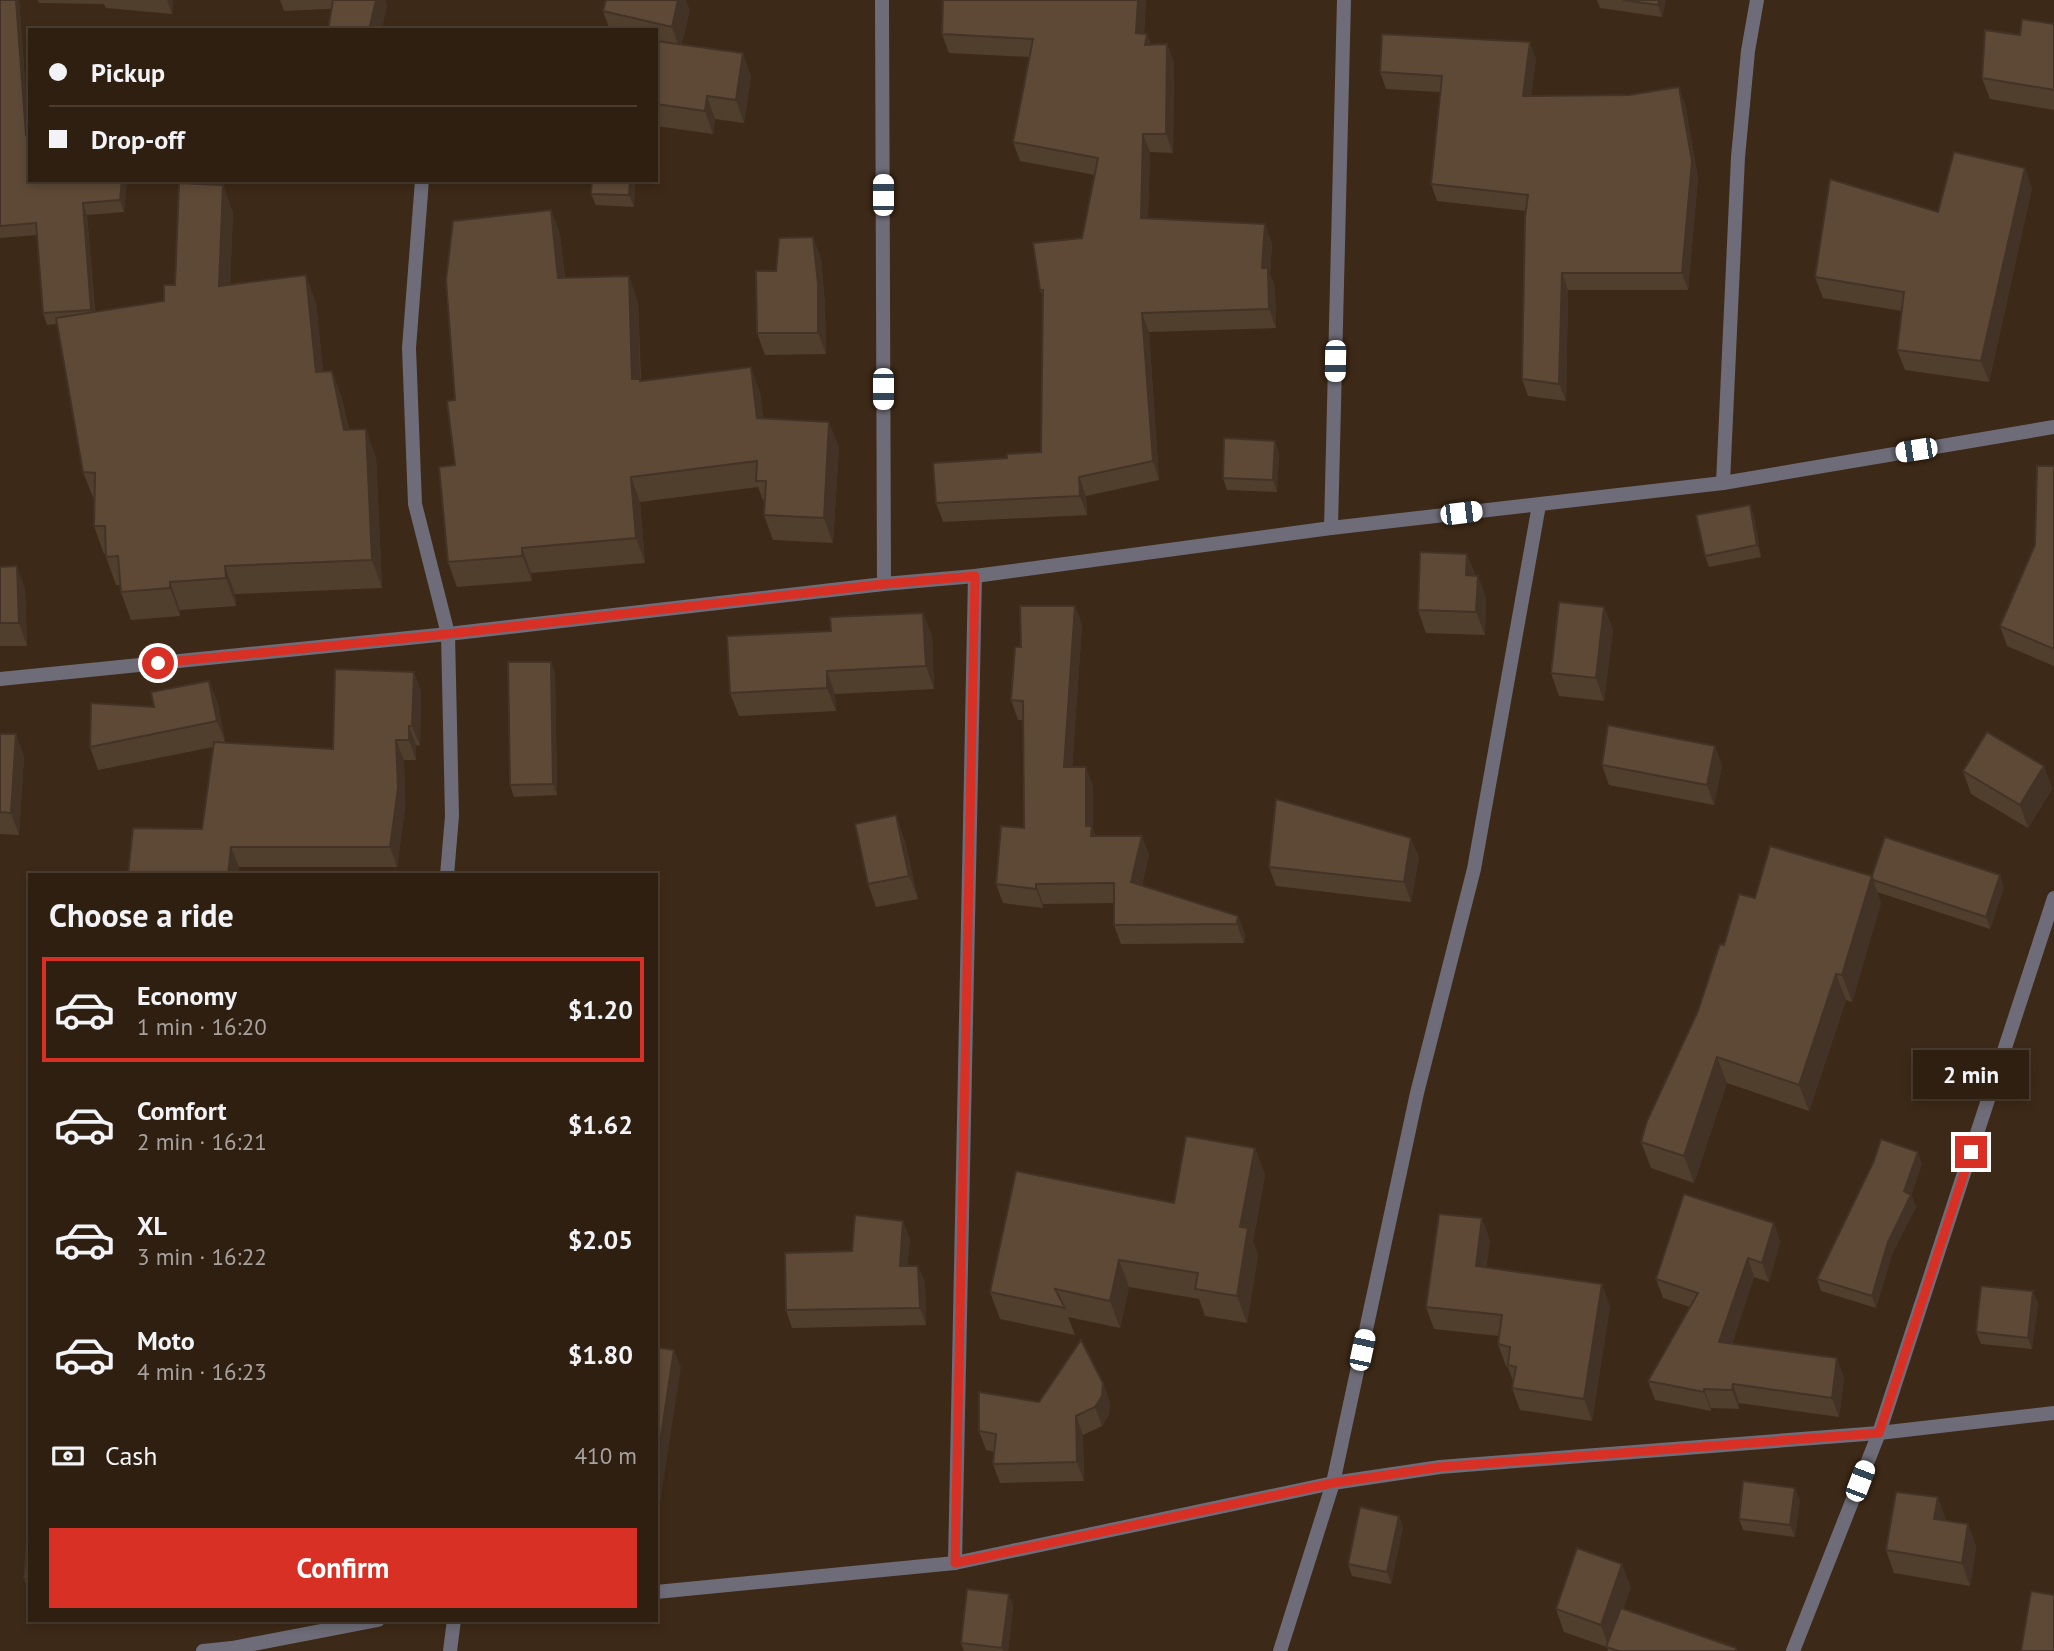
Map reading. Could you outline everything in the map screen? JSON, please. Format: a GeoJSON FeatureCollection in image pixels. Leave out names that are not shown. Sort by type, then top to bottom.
{"type":"FeatureCollection","features":[{"type":"Feature","properties":{"kind":"street"},"geometry":{"type":"LineString","coordinates":[[882,0],[884,584]]}},
{"type":"Feature","properties":{"kind":"street"},"geometry":{"type":"LineString","coordinates":[[1331,528],[1343,0]]}},
{"type":"Feature","properties":{"kind":"street"},"geometry":{"type":"LineString","coordinates":[[1723,483],[1738,157],[1748,51],[1757,0]]}},
{"type":"Feature","properties":{"kind":"street"},"geometry":{"type":"LineString","coordinates":[[422,182],[409,348],[415,504],[448,634],[452,816],[447,873]]}},
{"type":"Feature","properties":{"kind":"street"},"geometry":{"type":"LineString","coordinates":[[0,679],[448,634],[975,576],[1331,528],[1723,483],[2054,427]]}},
{"type":"Feature","properties":{"kind":"street"},"geometry":{"type":"LineString","coordinates":[[1280,1651],[1333,1483],[1417,1093],[1474,869],[1539,505]]}},
{"type":"Feature","properties":{"kind":"street"},"geometry":{"type":"LineString","coordinates":[[955,1563],[975,576]]}},
{"type":"Feature","properties":{"kind":"street"},"geometry":{"type":"LineString","coordinates":[[1793,1651],[1879,1433],[2054,898]]}},
{"type":"Feature","properties":{"kind":"street"},"geometry":{"type":"LineString","coordinates":[[658,1592],[955,1563],[1333,1483],[1440,1467],[1879,1433],[2054,1413]]}},
{"type":"Feature","properties":{"kind":"street"},"geometry":{"type":"LineString","coordinates":[[203,1651],[368,1622]]}},
{"type":"Feature","properties":{"kind":"street"},"geometry":{"type":"LineString","coordinates":[[450,1651],[454,1622]]}},
{"type":"Feature","properties":{"kind":"building"},"geometry":{"type":"Polygon","coordinates":[[[0,0],[16,0],[28,135],[28,182],[122,182],[120,200],[83,203],[91,310],[43,313],[36,223],[0,226],[0,0]]]}},
{"type":"Feature","properties":{"kind":"building"},"geometry":{"type":"Polygon","coordinates":[[[333,0],[376,0],[369,28],[328,28],[333,0]]]}},
{"type":"Feature","properties":{"kind":"building"},"geometry":{"type":"Polygon","coordinates":[[[606,0],[678,0],[672,27],[603,11],[606,0]]]}},
{"type":"Feature","properties":{"kind":"building"},"geometry":{"type":"Polygon","coordinates":[[[943,0],[1138,0],[1136,33],[1147,34],[1145,45],[1167,44],[1166,134],[1143,134],[1141,218],[1265,224],[1262,268],[1268,268],[1269,309],[1142,313],[1153,461],[1079,477],[1080,496],[936,503],[933,463],[1007,458],[1007,454],[1041,452],[1043,290],[1040,290],[1033,243],[1082,238],[1098,158],[1013,142],[1033,39],[942,34],[943,0]]]}},
{"type":"Feature","properties":{"kind":"building"},"geometry":{"type":"Polygon","coordinates":[[[1623,0],[1659,0],[1658,5],[1623,0]]]}},
{"type":"Feature","properties":{"kind":"building"},"geometry":{"type":"Polygon","coordinates":[[[2022,19],[2054,24],[2054,90],[1982,78],[1985,30],[2020,35],[2022,19]]]}},
{"type":"Feature","properties":{"kind":"building"},"geometry":{"type":"Polygon","coordinates":[[[1382,34],[1530,42],[1523,96],[1629,95],[1679,87],[1692,161],[1682,273],[1562,273],[1559,384],[1522,379],[1525,217],[1528,195],[1431,184],[1442,76],[1380,72],[1382,34]]]}},
{"type":"Feature","properties":{"kind":"building"},"geometry":{"type":"Polygon","coordinates":[[[658,41],[743,53],[736,100],[707,96],[705,111],[658,104],[658,41]]]}},
{"type":"Feature","properties":{"kind":"building"},"geometry":{"type":"Polygon","coordinates":[[[1954,152],[2025,168],[1981,361],[1897,350],[1904,292],[1815,277],[1830,179],[1938,212],[1954,152]]]}},
{"type":"Feature","properties":{"kind":"building"},"geometry":{"type":"Polygon","coordinates":[[[592,182],[630,182],[629,195],[591,194],[592,182]]]}},
{"type":"Feature","properties":{"kind":"building"},"geometry":{"type":"Polygon","coordinates":[[[179,183],[223,185],[219,286],[306,275],[316,372],[332,371],[344,430],[366,429],[372,560],[225,566],[226,578],[170,582],[170,588],[121,592],[118,556],[106,557],[105,526],[94,526],[95,473],[83,472],[56,318],[164,301],[164,285],[175,285],[179,183]]]}},
{"type":"Feature","properties":{"kind":"building"},"geometry":{"type":"Polygon","coordinates":[[[551,210],[558,278],[629,276],[632,379],[640,381],[751,367],[757,418],[829,422],[824,518],[764,515],[766,481],[756,481],[757,461],[631,477],[636,538],[522,548],[522,556],[448,562],[439,467],[455,465],[447,401],[455,400],[446,280],[453,221],[551,210]]]}},
{"type":"Feature","properties":{"kind":"building"},"geometry":{"type":"Polygon","coordinates":[[[813,237],[818,284],[818,333],[757,333],[756,271],[776,271],[779,238],[813,237]]]}},
{"type":"Feature","properties":{"kind":"building"},"geometry":{"type":"Polygon","coordinates":[[[1224,438],[1275,441],[1273,480],[1223,478],[1224,438]]]}},
{"type":"Feature","properties":{"kind":"building"},"geometry":{"type":"Polygon","coordinates":[[[2037,466],[2054,466],[2054,649],[2000,626],[2035,545],[2037,466]]]}},
{"type":"Feature","properties":{"kind":"building"},"geometry":{"type":"Polygon","coordinates":[[[1750,505],[1757,545],[1705,556],[1696,515],[1750,505]]]}},
{"type":"Feature","properties":{"kind":"building"},"geometry":{"type":"Polygon","coordinates":[[[1420,552],[1467,554],[1466,575],[1478,576],[1476,612],[1418,610],[1420,552]]]}},
{"type":"Feature","properties":{"kind":"building"},"geometry":{"type":"Polygon","coordinates":[[[17,566],[19,623],[0,623],[0,567],[17,566]]]}},
{"type":"Feature","properties":{"kind":"building"},"geometry":{"type":"Polygon","coordinates":[[[1559,602],[1604,607],[1596,678],[1551,673],[1559,602]]]}},
{"type":"Feature","properties":{"kind":"building"},"geometry":{"type":"Polygon","coordinates":[[[1020,606],[1075,606],[1064,767],[1086,767],[1086,826],[1092,826],[1091,836],[1142,836],[1131,882],[1238,916],[1237,924],[1114,925],[1114,883],[1036,884],[1036,889],[996,884],[1001,826],[1024,828],[1023,701],[1011,700],[1015,647],[1021,647],[1020,606]]]}},
{"type":"Feature","properties":{"kind":"building"},"geometry":{"type":"Polygon","coordinates":[[[923,613],[926,666],[827,671],[827,688],[730,693],[727,636],[831,631],[830,617],[923,613]]]}},
{"type":"Feature","properties":{"kind":"building"},"geometry":{"type":"Polygon","coordinates":[[[508,662],[551,662],[553,784],[510,785],[508,662]]]}},
{"type":"Feature","properties":{"kind":"building"},"geometry":{"type":"Polygon","coordinates":[[[335,669],[414,672],[409,740],[396,740],[398,788],[390,847],[231,847],[228,873],[128,873],[133,828],[202,829],[214,742],[333,749],[335,669]]]}},
{"type":"Feature","properties":{"kind":"building"},"geometry":{"type":"Polygon","coordinates":[[[209,681],[217,721],[90,747],[91,703],[154,707],[151,692],[209,681]]]}},
{"type":"Feature","properties":{"kind":"building"},"geometry":{"type":"Polygon","coordinates":[[[1608,725],[1715,746],[1707,785],[1602,765],[1608,725]]]}},
{"type":"Feature","properties":{"kind":"building"},"geometry":{"type":"Polygon","coordinates":[[[1987,732],[2044,766],[2020,805],[1963,771],[1987,732]]]}},
{"type":"Feature","properties":{"kind":"building"},"geometry":{"type":"Polygon","coordinates":[[[0,734],[16,734],[11,813],[0,812],[0,734]]]}},
{"type":"Feature","properties":{"kind":"building"},"geometry":{"type":"Polygon","coordinates":[[[1276,799],[1411,838],[1404,882],[1269,867],[1276,799]]]}},
{"type":"Feature","properties":{"kind":"building"},"geometry":{"type":"Polygon","coordinates":[[[896,815],[909,876],[868,884],[855,824],[896,815]]]}},
{"type":"Feature","properties":{"kind":"building"},"geometry":{"type":"Polygon","coordinates":[[[1885,837],[2000,875],[1986,917],[1873,880],[1885,837]]]}},
{"type":"Feature","properties":{"kind":"building"},"geometry":{"type":"Polygon","coordinates":[[[1770,846],[1872,876],[1842,975],[1836,974],[1799,1085],[1717,1057],[1684,1156],[1641,1142],[1647,1121],[1698,1011],[1720,944],[1724,945],[1739,894],[1755,898],[1770,846]]]}},
{"type":"Feature","properties":{"kind":"building"},"geometry":{"type":"Polygon","coordinates":[[[1186,1136],[1255,1148],[1240,1227],[1248,1228],[1237,1296],[1195,1289],[1198,1273],[1119,1260],[1110,1301],[1055,1289],[1065,1308],[990,1292],[1016,1171],[1174,1203],[1186,1136]]]}},
{"type":"Feature","properties":{"kind":"building"},"geometry":{"type":"Polygon","coordinates":[[[1881,1139],[1918,1152],[1904,1191],[1911,1195],[1888,1242],[1872,1296],[1817,1279],[1874,1161],[1881,1139]]]}},
{"type":"Feature","properties":{"kind":"building"},"geometry":{"type":"Polygon","coordinates":[[[1684,1194],[1774,1223],[1762,1263],[1748,1258],[1719,1342],[1837,1358],[1832,1398],[1733,1384],[1732,1390],[1704,1389],[1704,1392],[1648,1381],[1698,1293],[1656,1279],[1684,1194]]]}},
{"type":"Feature","properties":{"kind":"building"},"geometry":{"type":"Polygon","coordinates":[[[1439,1214],[1482,1218],[1476,1266],[1602,1284],[1584,1399],[1512,1388],[1516,1367],[1508,1365],[1510,1347],[1498,1344],[1502,1315],[1426,1307],[1439,1214]]]}},
{"type":"Feature","properties":{"kind":"building"},"geometry":{"type":"Polygon","coordinates":[[[855,1215],[903,1221],[900,1266],[918,1266],[920,1308],[786,1310],[785,1253],[852,1251],[855,1215]]]}},
{"type":"Feature","properties":{"kind":"building"},"geometry":{"type":"Polygon","coordinates":[[[1981,1286],[2033,1291],[2028,1338],[1976,1332],[1981,1286]]]}},
{"type":"Feature","properties":{"kind":"building"},"geometry":{"type":"Polygon","coordinates":[[[1081,1340],[1103,1383],[1102,1396],[1095,1407],[1076,1416],[1077,1462],[993,1464],[996,1434],[979,1431],[979,1392],[1039,1402],[1081,1340]]]}},
{"type":"Feature","properties":{"kind":"building"},"geometry":{"type":"Polygon","coordinates":[[[658,1347],[674,1350],[658,1456],[658,1347]]]}},
{"type":"Feature","properties":{"kind":"building"},"geometry":{"type":"Polygon","coordinates":[[[1743,1481],[1795,1488],[1790,1525],[1739,1519],[1743,1481]]]}},
{"type":"Feature","properties":{"kind":"building"},"geometry":{"type":"Polygon","coordinates":[[[1896,1492],[1938,1497],[1934,1519],[1968,1524],[1962,1563],[1886,1550],[1896,1492]]]}},
{"type":"Feature","properties":{"kind":"building"},"geometry":{"type":"Polygon","coordinates":[[[1360,1507],[1399,1516],[1387,1572],[1348,1564],[1360,1507]]]}},
{"type":"Feature","properties":{"kind":"building"},"geometry":{"type":"Polygon","coordinates":[[[28,1528],[28,1579],[24,1579],[28,1528]]]}},
{"type":"Feature","properties":{"kind":"building"},"geometry":{"type":"Polygon","coordinates":[[[1577,1548],[1622,1564],[1601,1625],[1556,1609],[1577,1548]]]}},
{"type":"Feature","properties":{"kind":"building"},"geometry":{"type":"Polygon","coordinates":[[[967,1589],[1009,1594],[1002,1648],[961,1643],[967,1589]]]}},
{"type":"Feature","properties":{"kind":"building"},"geometry":{"type":"Polygon","coordinates":[[[2031,1591],[2054,1595],[2054,1651],[2021,1651],[2031,1591]]]}},
{"type":"Feature","properties":{"kind":"building"},"geometry":{"type":"Polygon","coordinates":[[[1621,1608],[1736,1648],[1736,1651],[1619,1651],[1606,1647],[1621,1608]]]}},
{"type":"Feature","properties":{"kind":"route"},"geometry":{"type":"LineString","coordinates":[[158,663],[975,576],[955,1563],[1333,1483],[1440,1467],[1879,1433],[1971,1152]]}}]}
